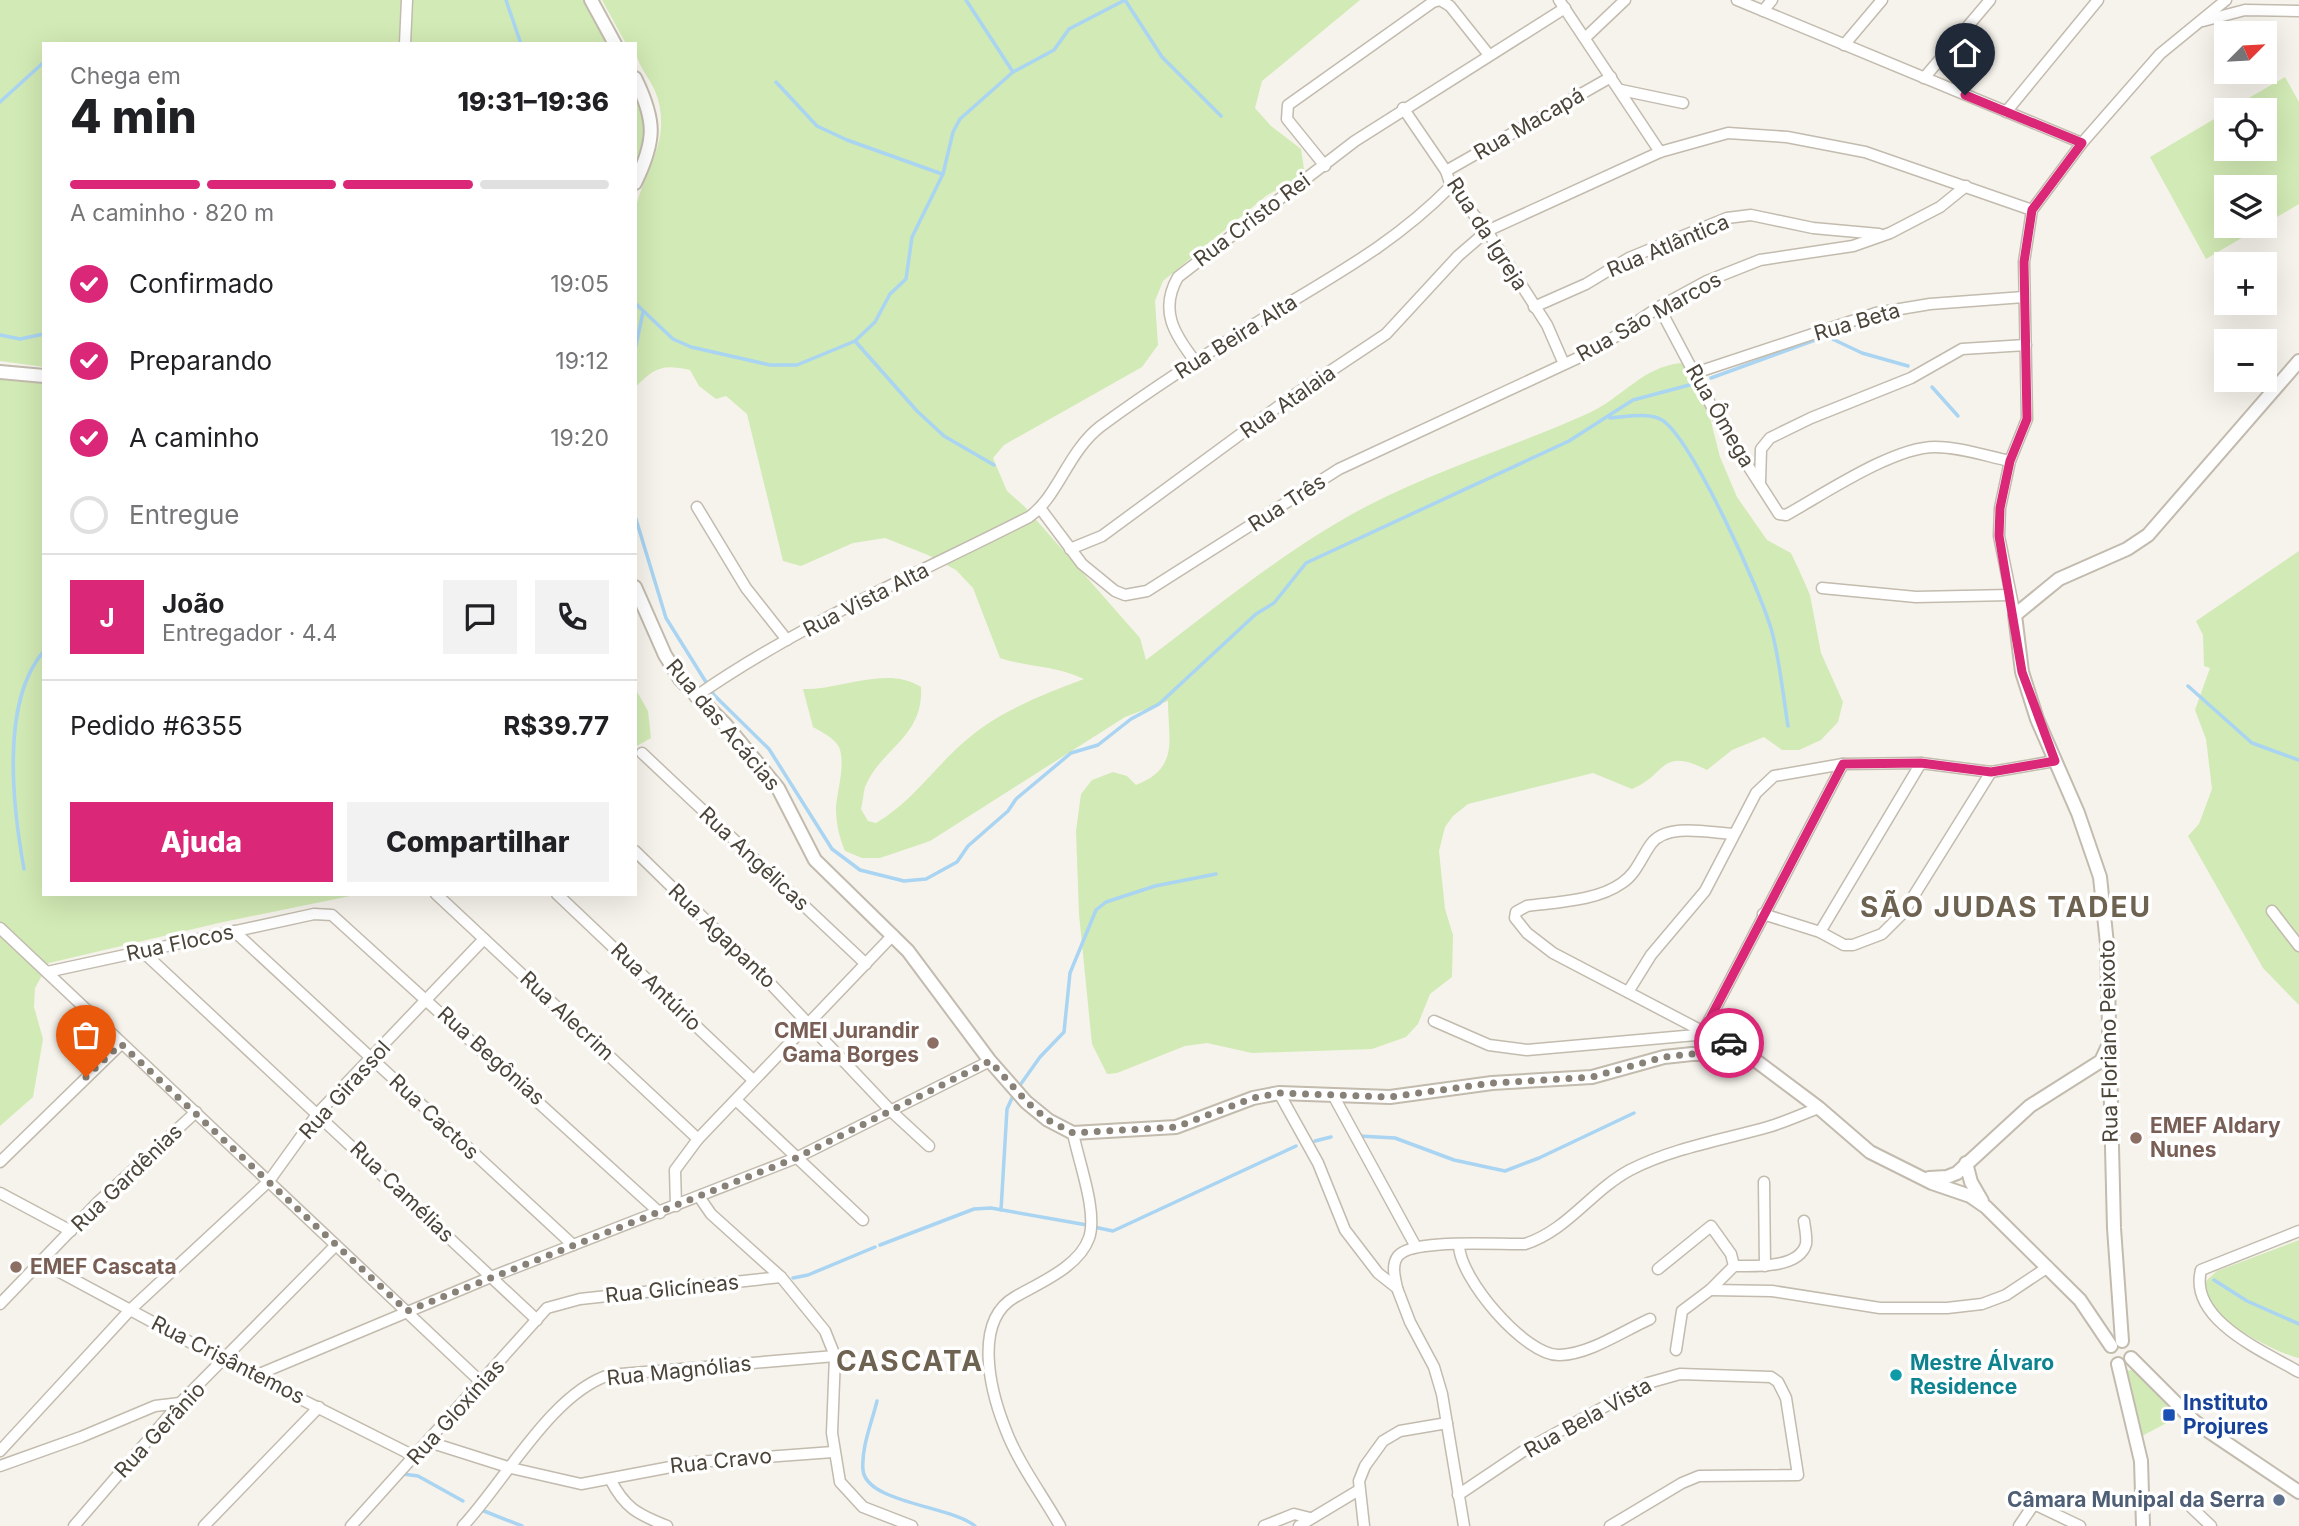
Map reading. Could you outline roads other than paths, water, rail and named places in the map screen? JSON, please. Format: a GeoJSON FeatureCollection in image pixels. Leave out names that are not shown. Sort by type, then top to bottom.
{"type":"FeatureCollection","features":[{"type":"Feature","properties":{"kind":"street"},"geometry":{"type":"LineString","coordinates":[[405,42],[407,0]]}},
{"type":"Feature","properties":{"kind":"street"},"geometry":{"type":"LineString","coordinates":[[591,0],[614,42]]}},
{"type":"Feature","properties":{"kind":"street"},"geometry":{"type":"LineString","coordinates":[[1585,38],[1625,0]]}},
{"type":"Feature","properties":{"kind":"street"},"geometry":{"type":"LineString","coordinates":[[1737,0],[2082,143]]}},
{"type":"Feature","properties":{"kind":"street"},"geometry":{"type":"LineString","coordinates":[[1763,11],[1772,0]]}},
{"type":"Feature","properties":{"kind":"street"},"geometry":{"type":"LineString","coordinates":[[1844,45],[1882,0]]}},
{"type":"Feature","properties":{"kind":"street"},"geometry":{"type":"LineString","coordinates":[[1924,78],[1990,0]]}},
{"type":"Feature","properties":{"kind":"street"},"geometry":{"type":"LineString","coordinates":[[2006,112],[2098,0]]}},
{"type":"Feature","properties":{"kind":"street","name":"Rua Floriano Peixoto"},"geometry":{"type":"LineString","coordinates":[[2116,1343],[2107,1044],[2109,994],[2100,877],[2078,813],[2055,761],[2022,672],[2015,615],[1999,536],[2000,508],[2010,461],[2027,419],[2024,262],[2032,210],[2082,143],[2160,54],[2190,26],[2226,0]]}},
{"type":"Feature","properties":{"kind":"street"},"geometry":{"type":"LineString","coordinates":[[1325,166],[1287,119],[1287,105],[1433,2],[1440,1],[1450,6],[1489,55]]}},
{"type":"Feature","properties":{"kind":"street"},"geometry":{"type":"LineString","coordinates":[[1562,4],[1660,152]]}},
{"type":"Feature","properties":{"kind":"street","name":"Rua Cristo Rei"},"geometry":{"type":"LineString","coordinates":[[1195,361],[1176,336],[1170,317],[1169,292],[1178,277],[1403,108],[1489,55],[1562,4]]}},
{"type":"Feature","properties":{"kind":"street"},"geometry":{"type":"LineString","coordinates":[[2190,26],[2245,10],[2299,11]]}},
{"type":"Feature","properties":{"kind":"street","name":"Rua Macapá"},"geometry":{"type":"LineString","coordinates":[[1446,171],[1611,77]]}},
{"type":"Feature","properties":{"kind":"street"},"geometry":{"type":"LineString","coordinates":[[637,82],[648,105],[652,128],[648,157],[637,179]]}},
{"type":"Feature","properties":{"kind":"street"},"geometry":{"type":"LineString","coordinates":[[1621,90],[1683,103]]}},
{"type":"Feature","properties":{"kind":"street","name":"Rua da Igreja"},"geometry":{"type":"LineString","coordinates":[[1403,108],[1446,171],[1451,186],[1487,231],[1546,324],[1564,363]]}},
{"type":"Feature","properties":{"kind":"street","name":"Rua Atalaia"},"geometry":{"type":"LineString","coordinates":[[1070,549],[1111,530],[1287,400],[1373,344],[1458,256],[1487,231],[1660,152],[1728,133],[1758,134],[1865,152],[2032,210]]}},
{"type":"Feature","properties":{"kind":"street","name":"Rua Beira Alta"},"geometry":{"type":"LineString","coordinates":[[1040,508],[1067,463],[1098,429],[1195,361],[1384,246],[1419,219],[1451,186]]}},
{"type":"Feature","properties":{"kind":"street","name":"Rua São Marcos"},"geometry":{"type":"LineString","coordinates":[[1564,363],[1622,334],[1658,307],[1717,277],[1759,260],[1853,246],[1891,233],[1940,207],[1966,186]]}},
{"type":"Feature","properties":{"kind":"street","name":"Rua Atlântica"},"geometry":{"type":"LineString","coordinates":[[1534,307],[1586,284],[1629,258],[1727,218],[1751,215],[1861,234],[1891,233]]}},
{"type":"Feature","properties":{"kind":"street","name":"Rua Beta"},"geometry":{"type":"LineString","coordinates":[[1695,373],[1875,313],[1930,304],[2024,297]]}},
{"type":"Feature","properties":{"kind":"street","name":"Rua Ômega"},"geometry":{"type":"LineString","coordinates":[[1658,307],[1721,424],[1779,514],[1789,513],[1892,456],[1914,449],[1948,448],[2010,461]]}},
{"type":"Feature","properties":{"kind":"street"},"geometry":{"type":"LineString","coordinates":[[1760,483],[1761,449],[1770,438],[1811,418],[1911,378],[1962,349],[2026,345]]}},
{"type":"Feature","properties":{"kind":"street"},"geometry":{"type":"LineString","coordinates":[[2015,615],[2059,579],[2127,549],[2148,535],[2299,360]]}},
{"type":"Feature","properties":{"kind":"street","name":"Rua Três"},"geometry":{"type":"LineString","coordinates":[[1040,508],[1088,570],[1115,591],[1125,595],[1147,591],[1339,469],[1564,363]]}},
{"type":"Feature","properties":{"kind":"street"},"geometry":{"type":"LineString","coordinates":[[0,372],[42,376]]}},
{"type":"Feature","properties":{"kind":"street"},"geometry":{"type":"LineString","coordinates":[[697,507],[746,588],[787,640]]}},
{"type":"Feature","properties":{"kind":"street","name":"Rua Vista Alta"},"geometry":{"type":"LineString","coordinates":[[695,697],[741,665],[1029,517],[1040,508]]}},
{"type":"Feature","properties":{"kind":"street"},"geometry":{"type":"LineString","coordinates":[[1822,588],[1916,597],[2010,595]]}},
{"type":"Feature","properties":{"kind":"street","name":"Rua das Acácias"},"geometry":{"type":"LineString","coordinates":[[637,591],[666,655],[695,697],[726,725],[778,788],[815,860],[892,935],[923,970],[990,1061],[1027,1102],[1048,1120],[1073,1133]]}},
{"type":"Feature","properties":{"kind":"street","name":"Rua Angélicas"},"geometry":{"type":"LineString","coordinates":[[642,754],[866,964]]}},
{"type":"Feature","properties":{"kind":"street"},"geometry":{"type":"LineString","coordinates":[[1629,992],[1651,955],[1705,891],[1723,861],[1734,834],[1767,780],[1782,773],[1843,764],[1921,763],[1991,772],[2055,761]]}},
{"type":"Feature","properties":{"kind":"street"},"geometry":{"type":"LineString","coordinates":[[1820,932],[1921,763]]}},
{"type":"Feature","properties":{"kind":"street"},"geometry":{"type":"LineString","coordinates":[[1700,1032],[1843,764]]}},
{"type":"Feature","properties":{"kind":"street"},"geometry":{"type":"LineString","coordinates":[[1763,914],[1820,932],[1844,945],[1853,945],[1882,934],[1893,925],[1991,772]]}},
{"type":"Feature","properties":{"kind":"street"},"geometry":{"type":"LineString","coordinates":[[1734,834],[1681,831],[1661,835],[1652,842],[1634,872],[1622,883],[1602,893],[1527,906],[1516,912],[1518,924],[1538,944],[1700,1032],[1747,1054],[1819,1108],[1870,1152],[1923,1178],[1970,1196],[1986,1208],[2080,1300],[2116,1343],[2131,1347],[2124,1361],[2141,1461],[2143,1526]]}},
{"type":"Feature","properties":{"kind":"street","name":"Rua Agapanto"},"geometry":{"type":"LineString","coordinates":[[637,853],[807,1022],[891,1111],[929,1146]]}},
{"type":"Feature","properties":{"kind":"street","name":"Rua Alecrim"},"geometry":{"type":"LineString","coordinates":[[438,896],[698,1139]]}},
{"type":"Feature","properties":{"kind":"street","name":"Rua Antúrio"},"geometry":{"type":"LineString","coordinates":[[559,896],[753,1080]]}},
{"type":"Feature","properties":{"kind":"street"},"geometry":{"type":"LineString","coordinates":[[2272,911],[2299,946]]}},
{"type":"Feature","properties":{"kind":"street","name":"Rua Begônias"},"geometry":{"type":"LineString","coordinates":[[314,914],[327,913],[338,918],[660,1213]]}},
{"type":"Feature","properties":{"kind":"street","name":"Rua Flocos"},"geometry":{"type":"LineString","coordinates":[[47,972],[314,914]]}},
{"type":"Feature","properties":{"kind":"street"},"geometry":{"type":"LineString","coordinates":[[0,928],[482,1383]]}},
{"type":"Feature","properties":{"kind":"street","name":"Rua Cactos"},"geometry":{"type":"LineString","coordinates":[[234,931],[573,1245]]}},
{"type":"Feature","properties":{"kind":"street"},"geometry":{"type":"LineString","coordinates":[[677,1206],[675,1170],[698,1139],[892,935]]}},
{"type":"Feature","properties":{"kind":"street","name":"Rua Girassol"},"geometry":{"type":"LineString","coordinates":[[0,1451],[130,1310],[269,1181],[318,1113],[484,939]]}},
{"type":"Feature","properties":{"kind":"street","name":"Rua Camélias"},"geometry":{"type":"LineString","coordinates":[[142,951],[537,1320]]}},
{"type":"Feature","properties":{"kind":"street"},"geometry":{"type":"LineString","coordinates":[[1434,1021],[1489,1045],[1527,1051],[1700,1032]]}},
{"type":"Feature","properties":{"kind":"street"},"geometry":{"type":"LineString","coordinates":[[0,1162],[121,1044]]}},
{"type":"Feature","properties":{"kind":"street"},"geometry":{"type":"LineString","coordinates":[[1923,1178],[1947,1177],[2030,1105],[2104,1058],[2107,1044]]}},
{"type":"Feature","properties":{"kind":"street"},"geometry":{"type":"LineString","coordinates":[[1060,1526],[1004,1428],[991,1370],[988,1335],[991,1321],[1000,1308],[1068,1264],[1089,1238],[1089,1206],[1073,1133],[1176,1127],[1253,1098],[1279,1093],[1390,1097],[1492,1083],[1592,1077],[1664,1057],[1747,1054]]}},
{"type":"Feature","properties":{"kind":"street"},"geometry":{"type":"LineString","coordinates":[[257,1375],[407,1311],[796,1158],[990,1061]]}},
{"type":"Feature","properties":{"kind":"street"},"geometry":{"type":"LineString","coordinates":[[2088,1070],[2103,1071],[2109,1081]]}},
{"type":"Feature","properties":{"kind":"street"},"geometry":{"type":"LineString","coordinates":[[1279,1093],[1318,1163],[1345,1230],[1371,1265],[1397,1288]]}},
{"type":"Feature","properties":{"kind":"street"},"geometry":{"type":"LineString","coordinates":[[1333,1095],[1416,1247]]}},
{"type":"Feature","properties":{"kind":"street"},"geometry":{"type":"LineString","coordinates":[[736,1100],[863,1220]]}},
{"type":"Feature","properties":{"kind":"street"},"geometry":{"type":"LineString","coordinates":[[1464,1526],[1437,1376],[1397,1288],[1395,1262],[1403,1252],[1416,1247],[1525,1244],[1539,1240],[1558,1229],[1630,1170],[1713,1140],[1771,1126],[1819,1108]]}},
{"type":"Feature","properties":{"kind":"street","name":"Rua Gardênias"},"geometry":{"type":"LineString","coordinates":[[1,1302],[138,1164],[196,1112]]}},
{"type":"Feature","properties":{"kind":"street"},"geometry":{"type":"LineString","coordinates":[[1966,1163],[1971,1182],[1986,1208]]}},
{"type":"Feature","properties":{"kind":"street"},"geometry":{"type":"LineString","coordinates":[[1764,1182],[1765,1266]]}},
{"type":"Feature","properties":{"kind":"street"},"geometry":{"type":"LineString","coordinates":[[0,1193],[71,1231]]}},
{"type":"Feature","properties":{"kind":"street"},"geometry":{"type":"LineString","coordinates":[[700,1198],[711,1214],[781,1277],[825,1331],[835,1356],[833,1452],[840,1482],[853,1499],[874,1512],[912,1526]]}},
{"type":"Feature","properties":{"kind":"street"},"geometry":{"type":"LineString","coordinates":[[1676,1350],[1682,1311],[1710,1290],[1734,1265],[1765,1266],[1786,1261],[1801,1251],[1806,1242],[1804,1221]]}},
{"type":"Feature","properties":{"kind":"street"},"geometry":{"type":"LineString","coordinates":[[1658,1269],[1711,1226],[1731,1254],[1734,1265]]}},
{"type":"Feature","properties":{"kind":"street"},"geometry":{"type":"LineString","coordinates":[[2299,1231],[2215,1262],[2201,1270],[2197,1283],[2208,1307],[2227,1328],[2254,1348],[2299,1372]]}},
{"type":"Feature","properties":{"kind":"street"},"geometry":{"type":"LineString","coordinates":[[1459,1245],[1460,1260],[1482,1296],[1529,1341],[1556,1356],[1590,1347],[1650,1319]]}},
{"type":"Feature","properties":{"kind":"street","name":"Rua Gerânio"},"geometry":{"type":"LineString","coordinates":[[74,1526],[180,1404],[335,1246]]}},
{"type":"Feature","properties":{"kind":"street","name":"Rua Crisântemos"},"geometry":{"type":"LineString","coordinates":[[41,1262],[225,1361],[416,1457]]}},
{"type":"Feature","properties":{"kind":"street"},"geometry":{"type":"LineString","coordinates":[[1710,1290],[1772,1291],[1880,1308],[1947,1308],[1982,1304],[2007,1294],[2048,1268]]}},
{"type":"Feature","properties":{"kind":"street","name":"Rua Glicíneas"},"geometry":{"type":"LineString","coordinates":[[564,1302],[781,1277]]}},
{"type":"Feature","properties":{"kind":"street","name":"Rua Gloxínias"},"geometry":{"type":"LineString","coordinates":[[351,1526],[429,1443],[547,1308],[564,1302]]}},
{"type":"Feature","properties":{"kind":"street"},"geometry":{"type":"LineString","coordinates":[[2116,1343],[2109,1353],[2124,1361],[2195,1422],[2299,1492]]}},
{"type":"Feature","properties":{"kind":"street","name":"Rua Magnólias"},"geometry":{"type":"LineString","coordinates":[[463,1526],[559,1407],[590,1381],[609,1375],[835,1356]]}},
{"type":"Feature","properties":{"kind":"street","name":"Rua Bela Vista"},"geometry":{"type":"LineString","coordinates":[[1458,1495],[1525,1450],[1667,1376],[1771,1377],[1778,1382],[1786,1398],[1798,1475],[1699,1476],[1682,1483],[1610,1526]]}},
{"type":"Feature","properties":{"kind":"street"},"geometry":{"type":"LineString","coordinates":[[0,1466],[82,1437],[155,1406],[180,1404]]}},
{"type":"Feature","properties":{"kind":"street"},"geometry":{"type":"LineString","coordinates":[[204,1526],[319,1407]]}},
{"type":"Feature","properties":{"kind":"street"},"geometry":{"type":"LineString","coordinates":[[1364,1526],[1359,1490],[1365,1466],[1391,1435],[1447,1423]]}},
{"type":"Feature","properties":{"kind":"street","name":"Rua Cravo"},"geometry":{"type":"LineString","coordinates":[[429,1443],[511,1468],[581,1484],[697,1462],[833,1452]]}},
{"type":"Feature","properties":{"kind":"street"},"geometry":{"type":"LineString","coordinates":[[610,1479],[622,1502],[649,1520],[667,1526]]}},
{"type":"Feature","properties":{"kind":"street"},"geometry":{"type":"LineString","coordinates":[[1299,1526],[1359,1490]]}},
{"type":"Feature","properties":{"kind":"street"},"geometry":{"type":"LineString","coordinates":[[2019,1526],[2034,1504],[2080,1526]]}},
{"type":"Feature","properties":{"kind":"street"},"geometry":{"type":"LineString","coordinates":[[2192,1508],[2211,1526]]}},
{"type":"Feature","properties":{"kind":"street"},"geometry":{"type":"LineString","coordinates":[[1264,1526],[1294,1514],[1310,1518]]}},
{"type":"Feature","properties":{"kind":"waterway"},"geometry":{"type":"LineString","coordinates":[[506,0],[520,42]]}},
{"type":"Feature","properties":{"kind":"waterway"},"geometry":{"type":"LineString","coordinates":[[966,0],[1013,72]]}},
{"type":"Feature","properties":{"kind":"waterway"},"geometry":{"type":"LineString","coordinates":[[1125,0],[1162,57],[1221,116]]}},
{"type":"Feature","properties":{"kind":"waterway"},"geometry":{"type":"LineString","coordinates":[[637,305],[673,339],[691,347],[770,365],[797,365],[855,341],[875,322],[890,294],[906,279],[912,237],[943,174],[953,132],[960,119],[1013,72],[1054,50],[1069,29],[1125,0]]}},
{"type":"Feature","properties":{"kind":"waterway"},"geometry":{"type":"LineString","coordinates":[[0,102],[42,64]]}},
{"type":"Feature","properties":{"kind":"waterway"},"geometry":{"type":"LineString","coordinates":[[776,82],[817,126],[847,140],[942,174]]}},
{"type":"Feature","properties":{"kind":"waterway"},"geometry":{"type":"LineString","coordinates":[[637,340],[643,312]]}},
{"type":"Feature","properties":{"kind":"waterway"},"geometry":{"type":"LineString","coordinates":[[0,335],[20,339],[42,334]]}},
{"type":"Feature","properties":{"kind":"waterway"},"geometry":{"type":"LineString","coordinates":[[1711,378],[1826,336],[1862,353],[1908,366]]}},
{"type":"Feature","properties":{"kind":"waterway"},"geometry":{"type":"LineString","coordinates":[[855,341],[917,411],[944,436],[994,465]]}},
{"type":"Feature","properties":{"kind":"waterway"},"geometry":{"type":"LineString","coordinates":[[637,523],[666,618],[714,695],[769,749],[832,849],[860,870],[904,881],[926,879],[957,862],[968,846],[1008,811],[1016,799],[1071,753],[1098,745],[1131,719],[1159,704],[1256,614],[1274,603],[1306,563],[1569,441],[1633,400],[1697,383]]}},
{"type":"Feature","properties":{"kind":"waterway"},"geometry":{"type":"LineString","coordinates":[[1932,387],[1958,416]]}},
{"type":"Feature","properties":{"kind":"waterway"},"geometry":{"type":"LineString","coordinates":[[1610,418],[1644,416],[1662,420],[1675,433],[1707,485],[1741,553],[1766,613],[1777,655],[1788,726]]}},
{"type":"Feature","properties":{"kind":"waterway"},"geometry":{"type":"LineString","coordinates":[[24,869],[14,786],[15,726],[30,672],[42,654]]}},
{"type":"Feature","properties":{"kind":"waterway"},"geometry":{"type":"LineString","coordinates":[[2188,686],[2252,743],[2299,760]]}},
{"type":"Feature","properties":{"kind":"waterway"},"geometry":{"type":"LineString","coordinates":[[1018,1088],[1040,1057],[1064,1032],[1070,973],[1096,910],[1106,902],[1155,886],[1216,874]]}},
{"type":"Feature","properties":{"kind":"waterway"},"geometry":{"type":"LineString","coordinates":[[1001,1210],[1007,1109],[1012,1098]]}},
{"type":"Feature","properties":{"kind":"waterway"},"geometry":{"type":"LineString","coordinates":[[1359,1136],[1395,1138],[1454,1160],[1505,1171],[1634,1113]]}},
{"type":"Feature","properties":{"kind":"waterway"},"geometry":{"type":"LineString","coordinates":[[1315,1141],[1331,1137]]}},
{"type":"Feature","properties":{"kind":"waterway"},"geometry":{"type":"LineString","coordinates":[[1094,1227],[1113,1231],[1296,1146]]}},
{"type":"Feature","properties":{"kind":"waterway"},"geometry":{"type":"LineString","coordinates":[[880,1245],[974,1209],[991,1208],[1087,1225]]}},
{"type":"Feature","properties":{"kind":"waterway"},"geometry":{"type":"LineString","coordinates":[[793,1278],[808,1275],[875,1247]]}},
{"type":"Feature","properties":{"kind":"waterway"},"geometry":{"type":"LineString","coordinates":[[2214,1280],[2247,1301],[2299,1324]]}},
{"type":"Feature","properties":{"kind":"waterway"},"geometry":{"type":"LineString","coordinates":[[625,1299],[736,1287]]}},
{"type":"Feature","properties":{"kind":"waterway"},"geometry":{"type":"LineString","coordinates":[[877,1401],[864,1453],[863,1470],[868,1481],[894,1497],[948,1513],[975,1526]]}},
{"type":"Feature","properties":{"kind":"waterway"},"geometry":{"type":"LineString","coordinates":[[403,1474],[418,1476],[463,1501]]}},
{"type":"Feature","properties":{"kind":"waterway"},"geometry":{"type":"LineString","coordinates":[[484,1511],[522,1526]]}},
{"type":"Feature","properties":{"kind":"place","name":"CMEI Jurandir Gama Borges"},"geometry":{"type":"Point","coordinates":[933,1043]}},
{"type":"Feature","properties":{"kind":"place","name":"EMEF Aldary Nunes"},"geometry":{"type":"Point","coordinates":[2136,1138]}},
{"type":"Feature","properties":{"kind":"place","name":"EMEF Cascata"},"geometry":{"type":"Point","coordinates":[16,1267]}},
{"type":"Feature","properties":{"kind":"place","name":"Mestre Álvaro Residence"},"geometry":{"type":"Point","coordinates":[1896,1375]}},
{"type":"Feature","properties":{"kind":"place","name":"Instituto Projures"},"geometry":{"type":"Point","coordinates":[2169,1415]}},
{"type":"Feature","properties":{"kind":"place","name":"Câmara Munipal da Serra"},"geometry":{"type":"Point","coordinates":[2279,1500]}},
{"type":"Feature","properties":{"kind":"district","name":"SÃO JUDAS TADEU"},"geometry":{"type":"Point","coordinates":[2006,907]}},
{"type":"Feature","properties":{"kind":"district","name":"CASCATA"},"geometry":{"type":"Point","coordinates":[910,1361]}}]}
